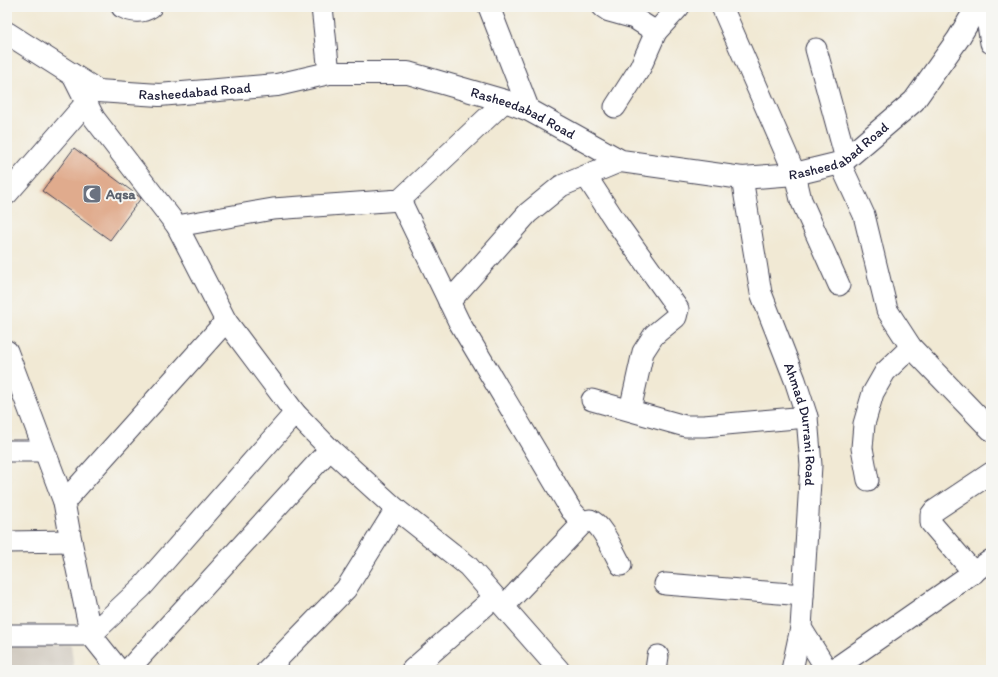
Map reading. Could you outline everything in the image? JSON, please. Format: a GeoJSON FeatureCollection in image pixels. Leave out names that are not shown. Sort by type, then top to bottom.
{"type":"FeatureCollection","features":[{"type":"Feature","properties":{"kind":"main road","name":"Rasheedabad Road"},"geometry":{"type":"LineString","coordinates":[[7,33],[98,91],[159,94],[277,85],[329,73],[408,73],[505,101],[529,110],[621,161],[742,178],[795,174],[843,161],[914,101],[958,39],[976,7]]}},
{"type":"Feature","properties":{"kind":"street"},"geometry":{"type":"LineString","coordinates":[[122,7],[135,11],[145,11],[151,7]]}},
{"type":"Feature","properties":{"kind":"street"},"geometry":{"type":"LineString","coordinates":[[322,7],[329,73]]}},
{"type":"Feature","properties":{"kind":"street"},"geometry":{"type":"LineString","coordinates":[[489,7],[529,110]]}},
{"type":"Feature","properties":{"kind":"street"},"geometry":{"type":"LineString","coordinates":[[615,107],[640,68],[656,32],[679,7]]}},
{"type":"Feature","properties":{"kind":"street"},"geometry":{"type":"LineString","coordinates":[[722,7],[795,174],[801,200],[839,285]]}},
{"type":"Feature","properties":{"kind":"street"},"geometry":{"type":"LineString","coordinates":[[609,8],[634,18],[656,32]]}},
{"type":"Feature","properties":{"kind":"street"},"geometry":{"type":"LineString","coordinates":[[816,49],[843,161],[864,215],[887,310],[911,347],[991,430]]}},
{"type":"Feature","properties":{"kind":"street"},"geometry":{"type":"LineString","coordinates":[[72,74],[94,118],[177,226],[226,321],[295,413],[330,448],[396,509],[468,566],[559,670]]}},
{"type":"Feature","properties":{"kind":"street"},"geometry":{"type":"LineString","coordinates":[[177,226],[273,209],[400,200],[505,101]]}},
{"type":"Feature","properties":{"kind":"street"},"geometry":{"type":"LineString","coordinates":[[7,194],[86,103]]}},
{"type":"Feature","properties":{"kind":"street"},"geometry":{"type":"LineString","coordinates":[[449,302],[528,213],[561,186],[621,161]]}},
{"type":"Feature","properties":{"kind":"street"},"geometry":{"type":"LineString","coordinates":[[586,176],[616,222],[678,309],[676,317],[654,335],[644,352],[630,410]]}},
{"type":"Feature","properties":{"kind":"street","name":"Ahmad Durrani Road"},"geometry":{"type":"LineString","coordinates":[[742,178],[762,294],[795,380],[807,417],[811,465],[804,595],[801,628],[792,670]]}},
{"type":"Feature","properties":{"kind":"street"},"geometry":{"type":"LineString","coordinates":[[400,200],[459,322],[570,510],[583,523]]}},
{"type":"Feature","properties":{"kind":"street"},"geometry":{"type":"LineString","coordinates":[[64,502],[226,321]]}},
{"type":"Feature","properties":{"kind":"street"},"geometry":{"type":"LineString","coordinates":[[868,480],[862,448],[864,424],[874,393],[885,372],[911,347]]}},
{"type":"Feature","properties":{"kind":"street"},"geometry":{"type":"LineString","coordinates":[[8,356],[64,502],[91,635],[119,670]]}},
{"type":"Feature","properties":{"kind":"street"},"geometry":{"type":"LineString","coordinates":[[592,400],[685,426],[704,426],[807,417]]}},
{"type":"Feature","properties":{"kind":"street"},"geometry":{"type":"LineString","coordinates":[[7,635],[91,635],[142,587],[295,413]]}},
{"type":"Feature","properties":{"kind":"street"},"geometry":{"type":"LineString","coordinates":[[128,670],[330,448]]}},
{"type":"Feature","properties":{"kind":"street"},"geometry":{"type":"LineString","coordinates":[[7,451],[44,451]]}},
{"type":"Feature","properties":{"kind":"street"},"geometry":{"type":"LineString","coordinates":[[974,573],[931,522],[931,515],[934,510],[991,472]]}},
{"type":"Feature","properties":{"kind":"street"},"geometry":{"type":"LineString","coordinates":[[267,670],[346,589],[396,509]]}},
{"type":"Feature","properties":{"kind":"street"},"geometry":{"type":"LineString","coordinates":[[412,670],[499,602],[583,523],[590,520],[594,521],[605,536],[621,565]]}},
{"type":"Feature","properties":{"kind":"street"},"geometry":{"type":"LineString","coordinates":[[7,542],[71,541]]}},
{"type":"Feature","properties":{"kind":"street"},"geometry":{"type":"LineString","coordinates":[[833,670],[991,560]]}},
{"type":"Feature","properties":{"kind":"street"},"geometry":{"type":"LineString","coordinates":[[665,584],[804,595]]}},
{"type":"Feature","properties":{"kind":"street"},"geometry":{"type":"LineString","coordinates":[[801,628],[827,670]]}},
{"type":"Feature","properties":{"kind":"shaded area"},"geometry":{"type":"Polygon","coordinates":[[[7,645],[71,645],[74,670],[7,670],[7,645]]]}},
{"type":"Feature","properties":{"kind":"building","name":"Aqsa"},"geometry":{"type":"Polygon","coordinates":[[[74,148],[141,198],[110,240],[42,191],[74,148]]]}},
{"type":"Feature","properties":{"kind":"place","name":"Aqsa"},"geometry":{"type":"Point","coordinates":[92,194]}}]}
